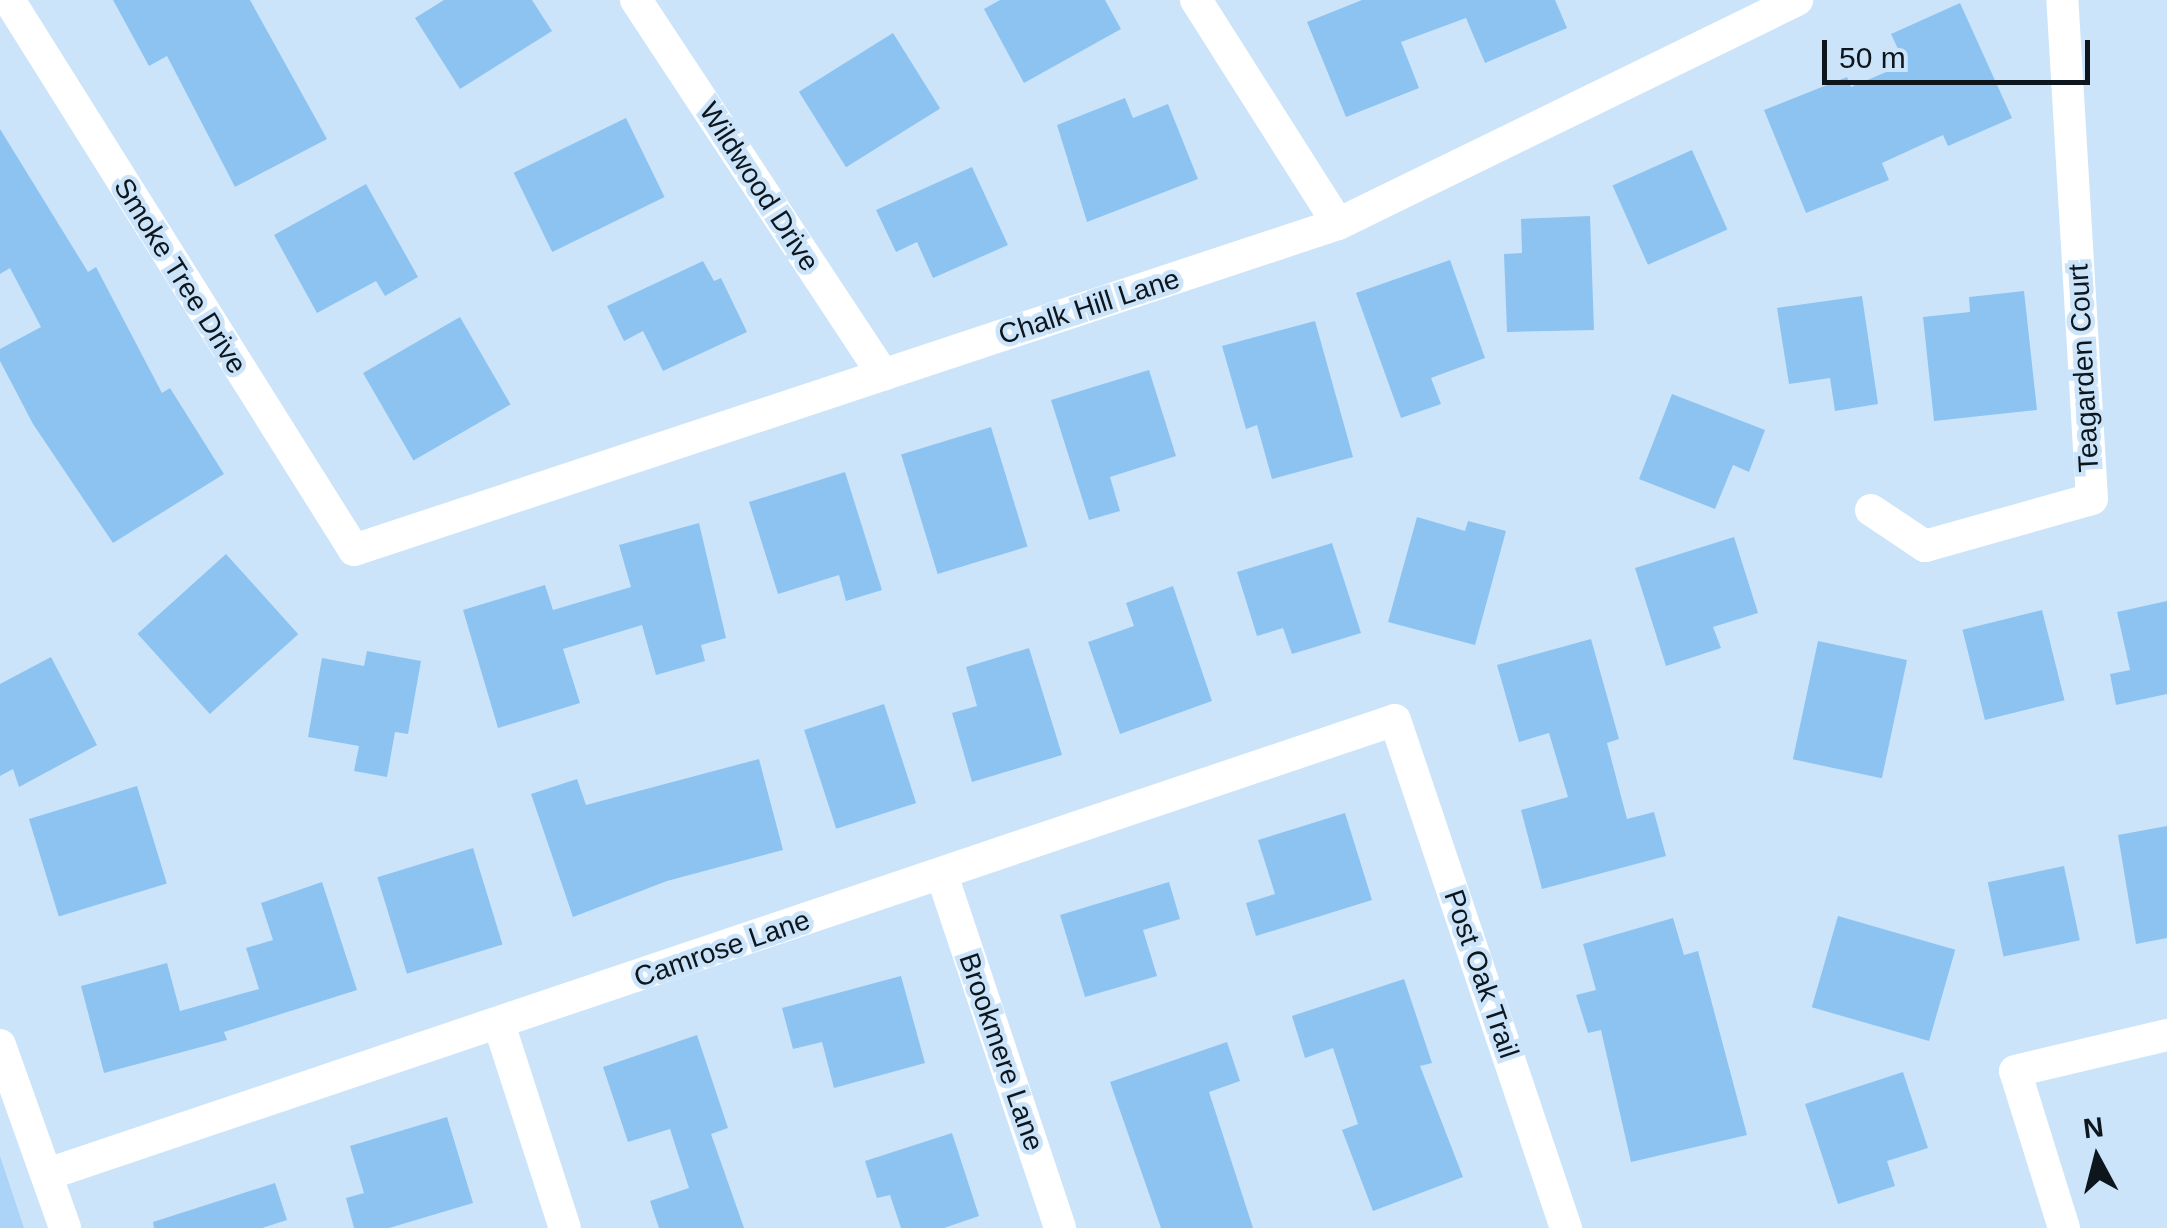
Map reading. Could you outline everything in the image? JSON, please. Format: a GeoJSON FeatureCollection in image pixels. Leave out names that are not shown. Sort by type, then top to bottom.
{"type":"FeatureCollection","features":[{"type":"Feature","properties":{"kind":"street","name":"Smoke Tree Drive"},"geometry":{"type":"LineString","coordinates":[[9,0],[354,550]]}},
{"type":"Feature","properties":{"kind":"street","name":"Wildwood Drive"},"geometry":{"type":"LineString","coordinates":[[636,0],[883,375]]}},
{"type":"Feature","properties":{"kind":"street"},"geometry":{"type":"LineString","coordinates":[[1196,0],[1338,224]]}},
{"type":"Feature","properties":{"kind":"street","name":"Chalk Hill Lane"},"geometry":{"type":"LineString","coordinates":[[354,550],[1338,224],[1798,0]]}},
{"type":"Feature","properties":{"kind":"street","name":"Teagarden Court"},"geometry":{"type":"LineString","coordinates":[[1871,510],[1924,546],[2092,498],[2062,0]]}},
{"type":"Feature","properties":{"kind":"street","name":"Camrose Lane"},"geometry":{"type":"LineString","coordinates":[[48,1174],[1396,720]]}},
{"type":"Feature","properties":{"kind":"street","name":"Post Oak Trail"},"geometry":{"type":"LineString","coordinates":[[1396,720],[1566,1228]]}},
{"type":"Feature","properties":{"kind":"street","name":"Brookmere Lane"},"geometry":{"type":"LineString","coordinates":[[942,875],[1060,1228]]}},
{"type":"Feature","properties":{"kind":"street"},"geometry":{"type":"LineString","coordinates":[[499,1024],[566,1228]]}},
{"type":"Feature","properties":{"kind":"street"},"geometry":{"type":"LineString","coordinates":[[2064,1228],[2015,1071],[2167,1035]]}},
{"type":"Feature","properties":{"kind":"street"},"geometry":{"type":"LineString","coordinates":[[0,1045],[66,1228]]}},
{"type":"Feature","properties":{"kind":"shaded area"},"geometry":{"type":"Polygon","coordinates":[[[0,1156],[24,1228],[0,1228],[0,1156]]]}},
{"type":"Feature","properties":{"kind":"building"},"geometry":{"type":"Polygon","coordinates":[[[113,0],[250,0],[327,139],[235,187],[167,56],[149,66],[113,0]]]}},
{"type":"Feature","properties":{"kind":"building"},"geometry":{"type":"Polygon","coordinates":[[[444,0],[532,0],[552,31],[460,89],[415,18],[444,0]]]}},
{"type":"Feature","properties":{"kind":"building"},"geometry":{"type":"Polygon","coordinates":[[[1000,0],[1105,0],[1121,29],[1024,83],[984,9],[1000,0]]]}},
{"type":"Feature","properties":{"kind":"building"},"geometry":{"type":"Polygon","coordinates":[[[1362,0],[1555,0],[1567,28],[1485,63],[1466,18],[1401,42],[1419,88],[1346,117],[1307,22],[1362,0]]]}},
{"type":"Feature","properties":{"kind":"building"},"geometry":{"type":"Polygon","coordinates":[[[1960,3],[2012,118],[1948,146],[1943,135],[1882,163],[1889,180],[1806,213],[1764,110],[1847,77],[1851,87],[1905,64],[1891,34],[1960,3]]]}},
{"type":"Feature","properties":{"kind":"building"},"geometry":{"type":"Polygon","coordinates":[[[893,33],[940,108],[846,167],[799,92],[893,33]]]}},
{"type":"Feature","properties":{"kind":"building"},"geometry":{"type":"Polygon","coordinates":[[[1125,98],[1133,118],[1168,104],[1198,179],[1087,222],[1057,125],[1125,98]]]}},
{"type":"Feature","properties":{"kind":"building"},"geometry":{"type":"Polygon","coordinates":[[[626,118],[665,197],[552,252],[514,173],[626,118]]]}},
{"type":"Feature","properties":{"kind":"building"},"geometry":{"type":"Polygon","coordinates":[[[0,129],[88,272],[96,267],[162,393],[170,388],[224,474],[113,543],[33,424],[0,361],[0,349],[41,327],[10,268],[0,274],[0,129]]]}},
{"type":"Feature","properties":{"kind":"building"},"geometry":{"type":"Polygon","coordinates":[[[1692,150],[1727,229],[1648,265],[1613,185],[1692,150]]]}},
{"type":"Feature","properties":{"kind":"building"},"geometry":{"type":"Polygon","coordinates":[[[972,167],[1008,245],[933,278],[917,242],[896,252],[876,210],[972,167]]]}},
{"type":"Feature","properties":{"kind":"building"},"geometry":{"type":"Polygon","coordinates":[[[366,184],[418,277],[385,296],[376,281],[317,313],[274,235],[366,184]]]}},
{"type":"Feature","properties":{"kind":"building"},"geometry":{"type":"Polygon","coordinates":[[[1590,216],[1594,330],[1507,332],[1504,254],[1522,253],[1521,219],[1590,216]]]}},
{"type":"Feature","properties":{"kind":"building"},"geometry":{"type":"Polygon","coordinates":[[[1450,260],[1485,358],[1431,378],[1441,404],[1401,418],[1356,293],[1450,260]]]}},
{"type":"Feature","properties":{"kind":"building"},"geometry":{"type":"Polygon","coordinates":[[[703,261],[714,281],[721,278],[747,332],[663,371],[643,331],[624,341],[607,306],[703,261]]]}},
{"type":"Feature","properties":{"kind":"building"},"geometry":{"type":"Polygon","coordinates":[[[2024,291],[2037,410],[1934,421],[1923,317],[1970,312],[1969,297],[2024,291]]]}},
{"type":"Feature","properties":{"kind":"building"},"geometry":{"type":"Polygon","coordinates":[[[1862,296],[1878,404],[1835,411],[1830,378],[1789,384],[1777,308],[1862,296]]]}},
{"type":"Feature","properties":{"kind":"building"},"geometry":{"type":"Polygon","coordinates":[[[460,317],[510,404],[414,460],[363,373],[460,317]]]}},
{"type":"Feature","properties":{"kind":"building"},"geometry":{"type":"Polygon","coordinates":[[[1315,321],[1353,457],[1272,479],[1257,425],[1246,429],[1222,346],[1315,321]]]}},
{"type":"Feature","properties":{"kind":"building"},"geometry":{"type":"Polygon","coordinates":[[[1149,370],[1176,456],[1110,477],[1120,511],[1089,520],[1051,400],[1149,370]]]}},
{"type":"Feature","properties":{"kind":"building"},"geometry":{"type":"Polygon","coordinates":[[[1672,394],[1765,430],[1749,472],[1733,465],[1715,509],[1639,479],[1672,394]]]}},
{"type":"Feature","properties":{"kind":"building"},"geometry":{"type":"Polygon","coordinates":[[[991,427],[1028,547],[938,574],[901,454],[991,427]]]}},
{"type":"Feature","properties":{"kind":"building"},"geometry":{"type":"Polygon","coordinates":[[[845,472],[882,590],[846,601],[839,575],[778,594],[749,502],[845,472]]]}},
{"type":"Feature","properties":{"kind":"building"},"geometry":{"type":"Polygon","coordinates":[[[1417,517],[1465,531],[1468,521],[1506,531],[1475,645],[1388,622],[1417,517]]]}},
{"type":"Feature","properties":{"kind":"building"},"geometry":{"type":"Polygon","coordinates":[[[699,523],[726,638],[701,645],[705,661],[656,675],[642,625],[563,649],[580,703],[498,728],[463,610],[545,585],[553,610],[631,587],[619,545],[699,523]]]}},
{"type":"Feature","properties":{"kind":"building"},"geometry":{"type":"Polygon","coordinates":[[[1734,537],[1758,613],[1713,627],[1721,648],[1666,666],[1635,568],[1734,537]]]}},
{"type":"Feature","properties":{"kind":"building"},"geometry":{"type":"Polygon","coordinates":[[[1332,543],[1361,633],[1292,654],[1283,628],[1257,636],[1237,572],[1332,543]]]}},
{"type":"Feature","properties":{"kind":"building"},"geometry":{"type":"Polygon","coordinates":[[[226,554],[298,634],[210,714],[138,634],[226,554]]]}},
{"type":"Feature","properties":{"kind":"building"},"geometry":{"type":"Polygon","coordinates":[[[1173,586],[1212,701],[1120,734],[1088,642],[1134,626],[1126,603],[1173,586]]]}},
{"type":"Feature","properties":{"kind":"building"},"geometry":{"type":"Polygon","coordinates":[[[2167,601],[2167,694],[2116,705],[2110,674],[2130,670],[2117,612],[2167,601]]]}},
{"type":"Feature","properties":{"kind":"building"},"geometry":{"type":"Polygon","coordinates":[[[2042,610],[2064,700],[1985,720],[1962,630],[2042,610]]]}},
{"type":"Feature","properties":{"kind":"building"},"geometry":{"type":"Polygon","coordinates":[[[1591,639],[1619,739],[1607,743],[1627,819],[1654,812],[1666,856],[1542,889],[1521,810],[1568,797],[1549,733],[1519,742],[1497,665],[1591,639]]]}},
{"type":"Feature","properties":{"kind":"building"},"geometry":{"type":"Polygon","coordinates":[[[1818,641],[1907,660],[1882,778],[1793,759],[1818,641]]]}},
{"type":"Feature","properties":{"kind":"building"},"geometry":{"type":"Polygon","coordinates":[[[1029,648],[1062,755],[972,782],[952,713],[977,706],[966,667],[1029,648]]]}},
{"type":"Feature","properties":{"kind":"building"},"geometry":{"type":"Polygon","coordinates":[[[367,651],[421,661],[408,734],[395,732],[387,777],[354,771],[359,746],[308,737],[322,658],[364,666],[367,651]]]}},
{"type":"Feature","properties":{"kind":"building"},"geometry":{"type":"Polygon","coordinates":[[[51,657],[97,745],[19,787],[13,769],[0,776],[0,684],[51,657]]]}},
{"type":"Feature","properties":{"kind":"building"},"geometry":{"type":"Polygon","coordinates":[[[884,704],[916,803],[836,829],[804,730],[884,704]]]}},
{"type":"Feature","properties":{"kind":"building"},"geometry":{"type":"Polygon","coordinates":[[[759,759],[783,850],[667,881],[573,917],[531,794],[577,779],[586,805],[759,759]]]}},
{"type":"Feature","properties":{"kind":"building"},"geometry":{"type":"Polygon","coordinates":[[[137,786],[167,884],[59,917],[29,819],[137,786]]]}},
{"type":"Feature","properties":{"kind":"building"},"geometry":{"type":"Polygon","coordinates":[[[1345,813],[1372,900],[1256,936],[1246,903],[1275,894],[1258,840],[1345,813]]]}},
{"type":"Feature","properties":{"kind":"building"},"geometry":{"type":"Polygon","coordinates":[[[2167,826],[2167,938],[2136,944],[2118,835],[2167,826]]]}},
{"type":"Feature","properties":{"kind":"building"},"geometry":{"type":"Polygon","coordinates":[[[473,848],[503,945],[407,974],[377,877],[473,848]]]}},
{"type":"Feature","properties":{"kind":"building"},"geometry":{"type":"Polygon","coordinates":[[[2064,866],[2080,940],[2004,957],[1988,882],[2064,866]]]}},
{"type":"Feature","properties":{"kind":"building"},"geometry":{"type":"Polygon","coordinates":[[[322,882],[357,990],[224,1032],[227,1040],[104,1073],[81,986],[167,963],[180,1011],[259,989],[246,948],[273,940],[261,903],[322,882]]]}},
{"type":"Feature","properties":{"kind":"building"},"geometry":{"type":"Polygon","coordinates":[[[1169,882],[1180,919],[1143,930],[1157,976],[1085,997],[1060,915],[1169,882]]]}},
{"type":"Feature","properties":{"kind":"building"},"geometry":{"type":"Polygon","coordinates":[[[1838,916],[1955,950],[1929,1041],[1812,1007],[1838,916]]]}},
{"type":"Feature","properties":{"kind":"building"},"geometry":{"type":"Polygon","coordinates":[[[1673,918],[1684,955],[1698,951],[1747,1135],[1631,1162],[1601,1030],[1588,1033],[1576,995],[1596,990],[1583,944],[1673,918]]]}},
{"type":"Feature","properties":{"kind":"building"},"geometry":{"type":"Polygon","coordinates":[[[901,976],[925,1063],[834,1088],[822,1042],[793,1049],[782,1008],[901,976]]]}},
{"type":"Feature","properties":{"kind":"building"},"geometry":{"type":"Polygon","coordinates":[[[1404,979],[1432,1063],[1420,1066],[1463,1177],[1373,1211],[1342,1130],[1358,1124],[1333,1048],[1305,1058],[1292,1016],[1404,979]]]}},
{"type":"Feature","properties":{"kind":"building"},"geometry":{"type":"Polygon","coordinates":[[[697,1035],[728,1128],[711,1134],[744,1228],[659,1228],[650,1201],[689,1188],[670,1129],[628,1142],[603,1067],[697,1035]]]}},
{"type":"Feature","properties":{"kind":"building"},"geometry":{"type":"Polygon","coordinates":[[[1227,1042],[1240,1081],[1209,1092],[1253,1228],[1161,1228],[1110,1082],[1227,1042]]]}},
{"type":"Feature","properties":{"kind":"building"},"geometry":{"type":"Polygon","coordinates":[[[1903,1072],[1928,1148],[1887,1161],[1895,1186],[1838,1204],[1805,1104],[1903,1072]]]}},
{"type":"Feature","properties":{"kind":"building"},"geometry":{"type":"Polygon","coordinates":[[[447,1117],[473,1203],[389,1228],[354,1228],[346,1198],[364,1193],[350,1146],[447,1117]]]}},
{"type":"Feature","properties":{"kind":"building"},"geometry":{"type":"Polygon","coordinates":[[[952,1133],[979,1216],[944,1228],[901,1228],[890,1195],[877,1198],[865,1161],[952,1133]]]}},
{"type":"Feature","properties":{"kind":"building"},"geometry":{"type":"Polygon","coordinates":[[[275,1183],[287,1220],[262,1228],[154,1228],[153,1222],[275,1183]]]}}]}
